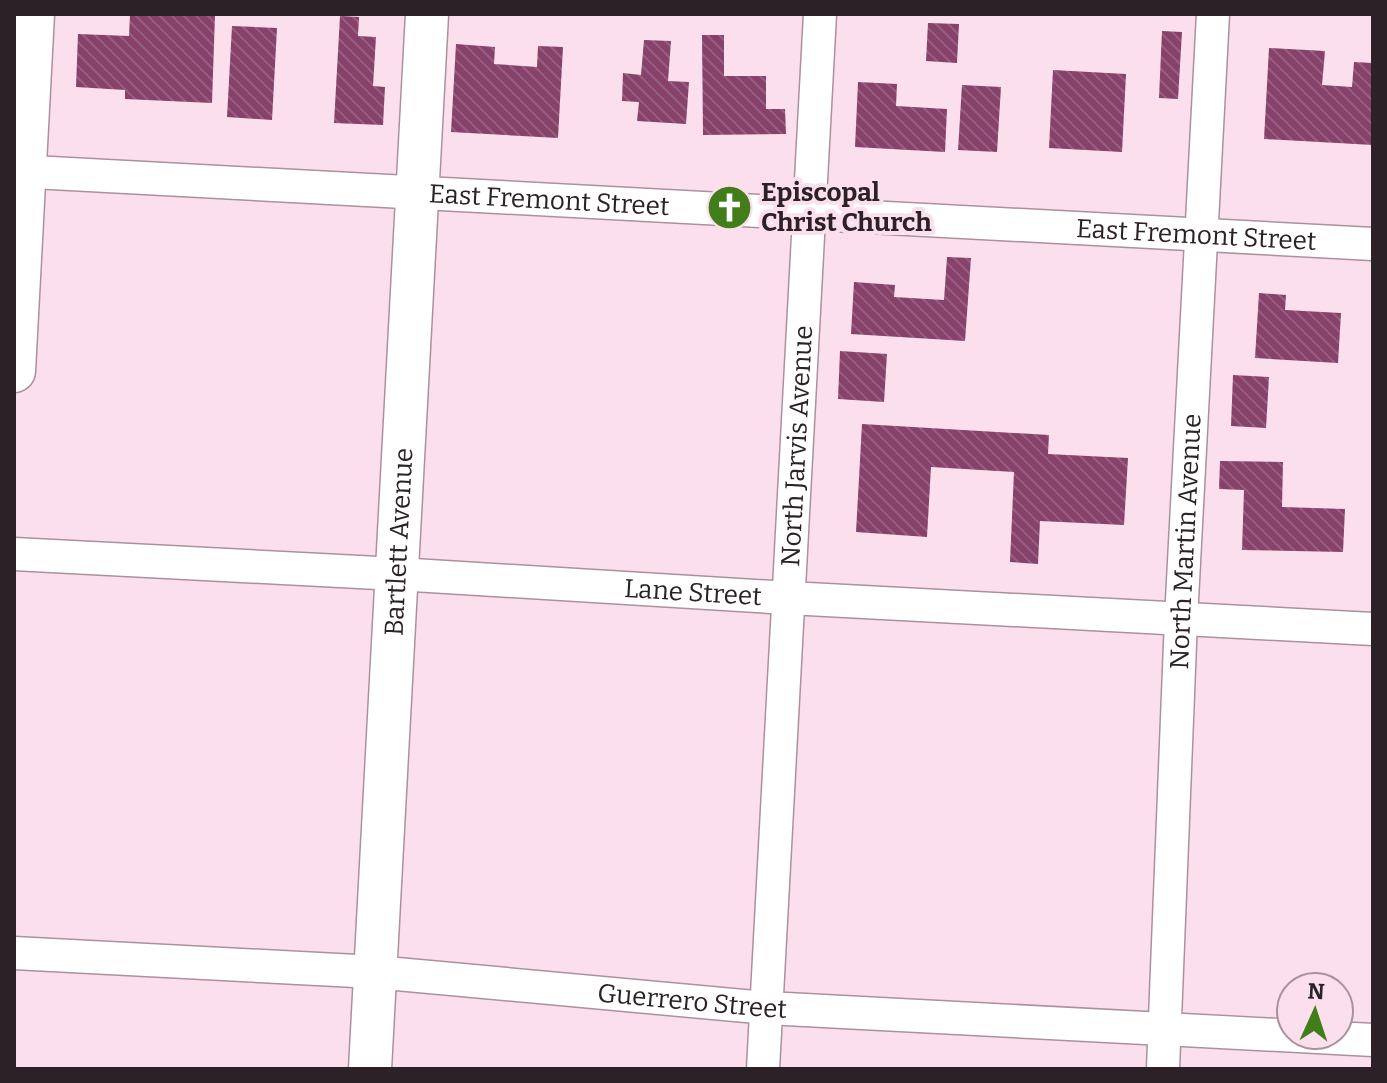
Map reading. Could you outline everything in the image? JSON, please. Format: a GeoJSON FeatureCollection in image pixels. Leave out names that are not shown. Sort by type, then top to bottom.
{"type":"FeatureCollection","features":[{"type":"Feature","properties":{"kind":"main road"},"geometry":{"type":"LineString","coordinates":[[14,371],[19,171],[33,14]]}},
{"type":"Feature","properties":{"kind":"main road","name":"Bartlett Avenue"},"geometry":{"type":"LineString","coordinates":[[370,1069],[427,14]]}},
{"type":"Feature","properties":{"kind":"street","name":"North Jarvis Avenue"},"geometry":{"type":"LineString","coordinates":[[763,1069],[820,14]]}},
{"type":"Feature","properties":{"kind":"street","name":"North Martin Avenue"},"geometry":{"type":"LineString","coordinates":[[1163,1069],[1181,619],[1213,14]]}},
{"type":"Feature","properties":{"kind":"street","name":"East Fremont Street"},"geometry":{"type":"LineString","coordinates":[[19,171],[1373,244]]}},
{"type":"Feature","properties":{"kind":"street","name":"Lane Street"},"geometry":{"type":"LineString","coordinates":[[14,554],[1373,629]]}},
{"type":"Feature","properties":{"kind":"street","name":"Guerrero Street"},"geometry":{"type":"LineString","coordinates":[[14,953],[375,972],[767,1008],[1373,1040]]}},
{"type":"Feature","properties":{"kind":"building"},"geometry":{"type":"Polygon","coordinates":[[[130,14],[215,15],[212,103],[125,99],[125,90],[76,87],[78,34],[129,36],[130,14]]]}},
{"type":"Feature","properties":{"kind":"building"},"geometry":{"type":"Polygon","coordinates":[[[340,16],[359,17],[358,36],[376,37],[373,86],[385,87],[383,125],[334,123],[340,16]]]}},
{"type":"Feature","properties":{"kind":"building"},"geometry":{"type":"Polygon","coordinates":[[[928,23],[959,24],[957,63],[926,61],[928,23]]]}},
{"type":"Feature","properties":{"kind":"building"},"geometry":{"type":"Polygon","coordinates":[[[232,26],[277,28],[272,120],[227,117],[232,26]]]}},
{"type":"Feature","properties":{"kind":"building"},"geometry":{"type":"Polygon","coordinates":[[[1162,31],[1182,32],[1178,99],[1159,98],[1162,31]]]}},
{"type":"Feature","properties":{"kind":"building"},"geometry":{"type":"Polygon","coordinates":[[[702,35],[724,35],[724,76],[766,76],[766,109],[785,109],[786,134],[703,135],[702,35]]]}},
{"type":"Feature","properties":{"kind":"building"},"geometry":{"type":"Polygon","coordinates":[[[644,40],[671,41],[668,81],[689,82],[686,124],[637,121],[639,102],[622,101],[623,73],[641,75],[644,40]]]}},
{"type":"Feature","properties":{"kind":"building"},"geometry":{"type":"Polygon","coordinates":[[[456,44],[495,47],[494,64],[537,67],[538,46],[563,47],[558,138],[451,132],[456,44]]]}},
{"type":"Feature","properties":{"kind":"building"},"geometry":{"type":"Polygon","coordinates":[[[1269,48],[1325,51],[1322,85],[1352,87],[1354,62],[1373,63],[1373,145],[1264,139],[1269,48]]]}},
{"type":"Feature","properties":{"kind":"building"},"geometry":{"type":"Polygon","coordinates":[[[1053,70],[1126,74],[1122,152],[1049,148],[1053,70]]]}},
{"type":"Feature","properties":{"kind":"building"},"geometry":{"type":"Polygon","coordinates":[[[858,82],[897,84],[896,106],[947,109],[945,152],[855,147],[858,82]]]}},
{"type":"Feature","properties":{"kind":"building"},"geometry":{"type":"Polygon","coordinates":[[[962,85],[1001,87],[997,152],[958,150],[962,85]]]}},
{"type":"Feature","properties":{"kind":"building"},"geometry":{"type":"Polygon","coordinates":[[[947,257],[971,258],[965,341],[851,334],[854,282],[895,285],[894,297],[944,300],[947,257]]]}},
{"type":"Feature","properties":{"kind":"building"},"geometry":{"type":"Polygon","coordinates":[[[1259,293],[1286,295],[1285,310],[1341,313],[1338,363],[1255,358],[1259,293]]]}},
{"type":"Feature","properties":{"kind":"building"},"geometry":{"type":"Polygon","coordinates":[[[840,351],[887,354],[884,402],[838,399],[840,351]]]}},
{"type":"Feature","properties":{"kind":"building"},"geometry":{"type":"Polygon","coordinates":[[[1233,375],[1269,377],[1266,428],[1231,426],[1233,375]]]}},
{"type":"Feature","properties":{"kind":"building"},"geometry":{"type":"Polygon","coordinates":[[[862,424],[1049,435],[1048,454],[1128,458],[1124,525],[1040,521],[1038,564],[1010,562],[1014,472],[931,467],[927,537],[856,532],[862,424]]]}},
{"type":"Feature","properties":{"kind":"building"},"geometry":{"type":"Polygon","coordinates":[[[1220,461],[1283,462],[1282,507],[1345,509],[1343,552],[1242,550],[1244,490],[1219,489],[1220,461]]]}},
{"type":"Feature","properties":{"kind":"place","name":"Episcopal Christ Church"},"geometry":{"type":"Point","coordinates":[730,207]}}]}
